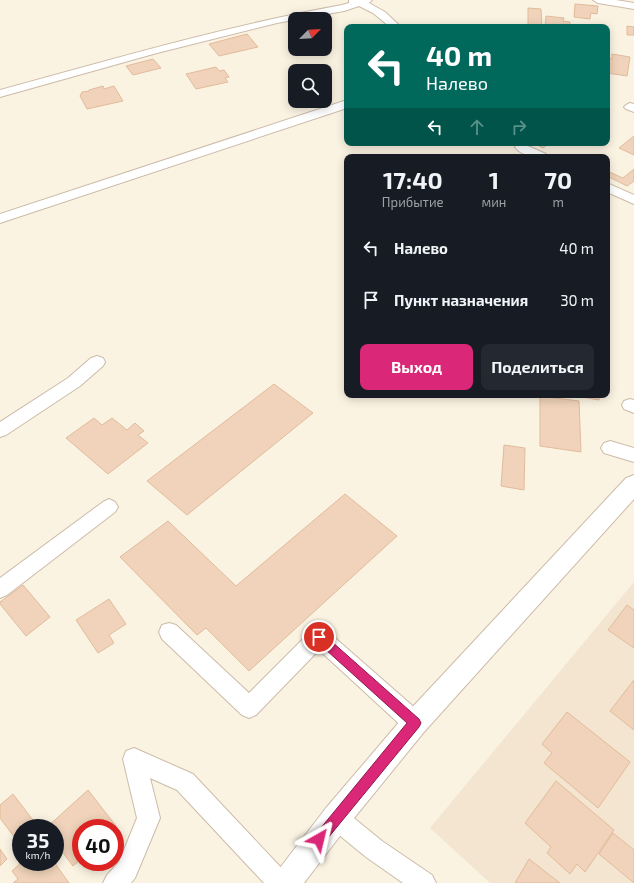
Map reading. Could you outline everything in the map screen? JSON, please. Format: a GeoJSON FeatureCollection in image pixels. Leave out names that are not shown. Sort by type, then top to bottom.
{"type":"FeatureCollection","features":[{"type":"Feature","properties":{"kind":"street"},"geometry":{"type":"LineString","coordinates":[[339,0],[364,2],[388,18],[393,24]]}},
{"type":"Feature","properties":{"kind":"street"},"geometry":{"type":"LineString","coordinates":[[598,0],[634,6]]}},
{"type":"Feature","properties":{"kind":"street"},"geometry":{"type":"LineString","coordinates":[[0,94],[153,50],[277,20],[344,8],[364,2]]}},
{"type":"Feature","properties":{"kind":"street"},"geometry":{"type":"LineString","coordinates":[[0,219],[344,105]]}},
{"type":"Feature","properties":{"kind":"street"},"geometry":{"type":"LineString","coordinates":[[521,147],[536,154]]}},
{"type":"Feature","properties":{"kind":"street"},"geometry":{"type":"LineString","coordinates":[[610,188],[634,200]]}},
{"type":"Feature","properties":{"kind":"street"},"geometry":{"type":"LineString","coordinates":[[0,430],[74,382],[97,362]]}},
{"type":"Feature","properties":{"kind":"street"},"geometry":{"type":"LineString","coordinates":[[610,448],[634,455]]}},
{"type":"Feature","properties":{"kind":"street"},"geometry":{"type":"LineString","coordinates":[[286,883],[336,818],[415,723],[634,484]]}},
{"type":"Feature","properties":{"kind":"street"},"geometry":{"type":"LineString","coordinates":[[0,589],[109,507]]}},
{"type":"Feature","properties":{"kind":"street"},"geometry":{"type":"LineString","coordinates":[[169,632],[249,708],[319,637],[415,723]]}},
{"type":"Feature","properties":{"kind":"street"},"geometry":{"type":"LineString","coordinates":[[115,883],[127,870],[149,818],[134,759],[185,782],[280,883]]}},
{"type":"Feature","properties":{"kind":"street"},"geometry":{"type":"LineString","coordinates":[[336,818],[374,850],[424,883]]}},
{"type":"Feature","properties":{"kind":"shaded area"},"geometry":{"type":"Polygon","coordinates":[[[634,582],[634,883],[490,883],[430,828],[634,582]]]}},
{"type":"Feature","properties":{"kind":"building"},"geometry":{"type":"Polygon","coordinates":[[[575,4],[598,6],[597,14],[591,13],[590,19],[574,17],[575,4]]]}},
{"type":"Feature","properties":{"kind":"building"},"geometry":{"type":"Polygon","coordinates":[[[528,8],[541,9],[542,24],[528,24],[528,8]]]}},
{"type":"Feature","properties":{"kind":"building"},"geometry":{"type":"Polygon","coordinates":[[[546,16],[564,18],[563,21],[570,22],[570,24],[545,24],[546,16]]]}},
{"type":"Feature","properties":{"kind":"building"},"geometry":{"type":"Polygon","coordinates":[[[627,26],[634,27],[634,35],[627,35],[627,26]]]}},
{"type":"Feature","properties":{"kind":"building"},"geometry":{"type":"Polygon","coordinates":[[[247,34],[258,47],[219,56],[209,44],[247,34]]]}},
{"type":"Feature","properties":{"kind":"building"},"geometry":{"type":"Polygon","coordinates":[[[612,54],[630,57],[627,76],[610,73],[610,59],[612,59],[612,54]]]}},
{"type":"Feature","properties":{"kind":"building"},"geometry":{"type":"Polygon","coordinates":[[[153,59],[161,68],[133,75],[126,66],[153,59]]]}},
{"type":"Feature","properties":{"kind":"building"},"geometry":{"type":"Polygon","coordinates":[[[216,67],[219,71],[224,70],[229,77],[225,78],[228,82],[196,89],[186,74],[216,67]]]}},
{"type":"Feature","properties":{"kind":"building"},"geometry":{"type":"Polygon","coordinates":[[[103,86],[104,89],[114,86],[123,101],[87,109],[80,96],[82,92],[103,86]]]}},
{"type":"Feature","properties":{"kind":"building"},"geometry":{"type":"Polygon","coordinates":[[[634,136],[634,155],[619,148],[634,136]]]}},
{"type":"Feature","properties":{"kind":"building"},"geometry":{"type":"Polygon","coordinates":[[[634,169],[634,181],[627,186],[610,178],[610,172],[623,178],[634,169]]]}},
{"type":"Feature","properties":{"kind":"building"},"geometry":{"type":"Polygon","coordinates":[[[274,384],[313,413],[187,515],[147,481],[274,384]]]}},
{"type":"Feature","properties":{"kind":"building"},"geometry":{"type":"Polygon","coordinates":[[[540,398],[579,401],[581,452],[540,446],[540,398]]]}},
{"type":"Feature","properties":{"kind":"building"},"geometry":{"type":"Polygon","coordinates":[[[587,398],[599,398],[599,400],[587,398]]]}},
{"type":"Feature","properties":{"kind":"building"},"geometry":{"type":"Polygon","coordinates":[[[94,418],[102,425],[112,418],[127,430],[135,423],[144,431],[138,435],[148,443],[108,474],[66,438],[94,418]]]}},
{"type":"Feature","properties":{"kind":"building"},"geometry":{"type":"Polygon","coordinates":[[[504,445],[525,448],[524,490],[501,486],[504,445]]]}},
{"type":"Feature","properties":{"kind":"building"},"geometry":{"type":"Polygon","coordinates":[[[345,494],[397,536],[249,671],[206,628],[197,635],[120,557],[168,521],[236,586],[345,494]]]}},
{"type":"Feature","properties":{"kind":"building"},"geometry":{"type":"Polygon","coordinates":[[[23,585],[50,617],[26,636],[0,604],[0,602],[23,585]]]}},
{"type":"Feature","properties":{"kind":"building"},"geometry":{"type":"Polygon","coordinates":[[[109,599],[126,624],[109,635],[114,643],[98,653],[76,620],[109,599]]]}},
{"type":"Feature","properties":{"kind":"building"},"geometry":{"type":"Polygon","coordinates":[[[627,605],[634,610],[634,648],[608,630],[627,605]]]}},
{"type":"Feature","properties":{"kind":"building"},"geometry":{"type":"Polygon","coordinates":[[[634,680],[634,730],[610,711],[634,680]]]}},
{"type":"Feature","properties":{"kind":"building"},"geometry":{"type":"Polygon","coordinates":[[[567,712],[630,762],[598,808],[544,763],[552,753],[542,744],[567,712]]]}},
{"type":"Feature","properties":{"kind":"building"},"geometry":{"type":"Polygon","coordinates":[[[556,781],[614,830],[585,872],[577,864],[570,874],[547,853],[551,847],[525,823],[556,781]]]}},
{"type":"Feature","properties":{"kind":"building"},"geometry":{"type":"Polygon","coordinates":[[[88,790],[111,819],[72,819],[72,865],[64,854],[64,819],[56,819],[88,790]]]}},
{"type":"Feature","properties":{"kind":"building"},"geometry":{"type":"Polygon","coordinates":[[[13,794],[32,819],[12,819],[12,834],[0,818],[0,805],[13,794]]]}},
{"type":"Feature","properties":{"kind":"building"},"geometry":{"type":"Polygon","coordinates":[[[613,833],[634,850],[634,883],[599,854],[613,833]]]}},
{"type":"Feature","properties":{"kind":"building"},"geometry":{"type":"Polygon","coordinates":[[[0,849],[7,859],[0,866],[0,849]]]}},
{"type":"Feature","properties":{"kind":"building"},"geometry":{"type":"Polygon","coordinates":[[[529,859],[560,883],[515,883],[529,859]]]}},
{"type":"Feature","properties":{"kind":"building"},"geometry":{"type":"Polygon","coordinates":[[[12,871],[60,871],[69,883],[13,883],[18,879],[12,871]]]}},
{"type":"Feature","properties":{"kind":"route"},"geometry":{"type":"LineString","coordinates":[[319,637],[415,723],[319,839]]}}]}
